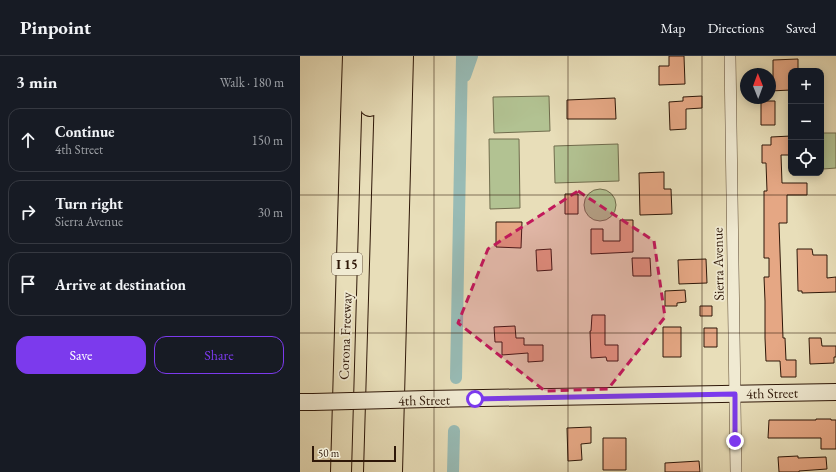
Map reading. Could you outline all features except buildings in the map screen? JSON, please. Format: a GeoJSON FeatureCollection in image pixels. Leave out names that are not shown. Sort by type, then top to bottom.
{"type":"FeatureCollection","features":[{"type":"Feature","properties":{"kind":"highway","name":"Corona Freeway"},"geometry":{"type":"LineString","coordinates":[[341,472],[353,56]]}},
{"type":"Feature","properties":{"kind":"highway"},"geometry":{"type":"LineString","coordinates":[[361,472],[371,56]]}},
{"type":"Feature","properties":{"kind":"highway"},"geometry":{"type":"LineString","coordinates":[[374,472],[386,56]]}},
{"type":"Feature","properties":{"kind":"highway"},"geometry":{"type":"LineString","coordinates":[[392,472],[403,56]]}},
{"type":"Feature","properties":{"kind":"street","name":"Sierra Avenue"},"geometry":{"type":"LineString","coordinates":[[730,56],[736,472]]}},
{"type":"Feature","properties":{"kind":"street","name":"4th Street"},"geometry":{"type":"LineString","coordinates":[[306,402],[836,392]]}},
{"type":"Feature","properties":{"kind":"highlighted area"},"geometry":{"type":"Polygon","coordinates":[[[578,191],[654,241],[665,317],[608,389],[545,391],[458,323],[488,249],[578,191]]]}},
{"type":"Feature","properties":{"kind":"green space"},"geometry":{"type":"Polygon","coordinates":[[[549,96],[550,131],[494,133],[493,97],[549,96]]]}},
{"type":"Feature","properties":{"kind":"green space"},"geometry":{"type":"Polygon","coordinates":[[[824,133],[836,133],[836,168],[824,169],[824,133]]]}},
{"type":"Feature","properties":{"kind":"green space"},"geometry":{"type":"Polygon","coordinates":[[[489,139],[519,139],[520,208],[490,209],[489,139]]]}},
{"type":"Feature","properties":{"kind":"green space"},"geometry":{"type":"Polygon","coordinates":[[[618,144],[619,181],[555,183],[554,146],[618,144]]]}},
{"type":"Feature","properties":{"kind":"green space"},"geometry":{"type":"Polygon","coordinates":[[[597,189],[603,189],[613,196],[616,205],[615,211],[609,218],[603,221],[597,221],[587,214],[584,208],[584,202],[591,192],[597,189]]]}},
{"type":"Feature","properties":{"kind":"waterway"},"geometry":{"type":"LineString","coordinates":[[456,378],[462,56]]}},
{"type":"Feature","properties":{"kind":"waterway"},"geometry":{"type":"LineString","coordinates":[[465,76],[472,56]]}},
{"type":"Feature","properties":{"kind":"waterway"},"geometry":{"type":"LineString","coordinates":[[453,472],[454,431]]}},
{"type":"Feature","properties":{"kind":"route"},"geometry":{"type":"LineString","coordinates":[[475,399],[735,394],[735,441]]}}]}
